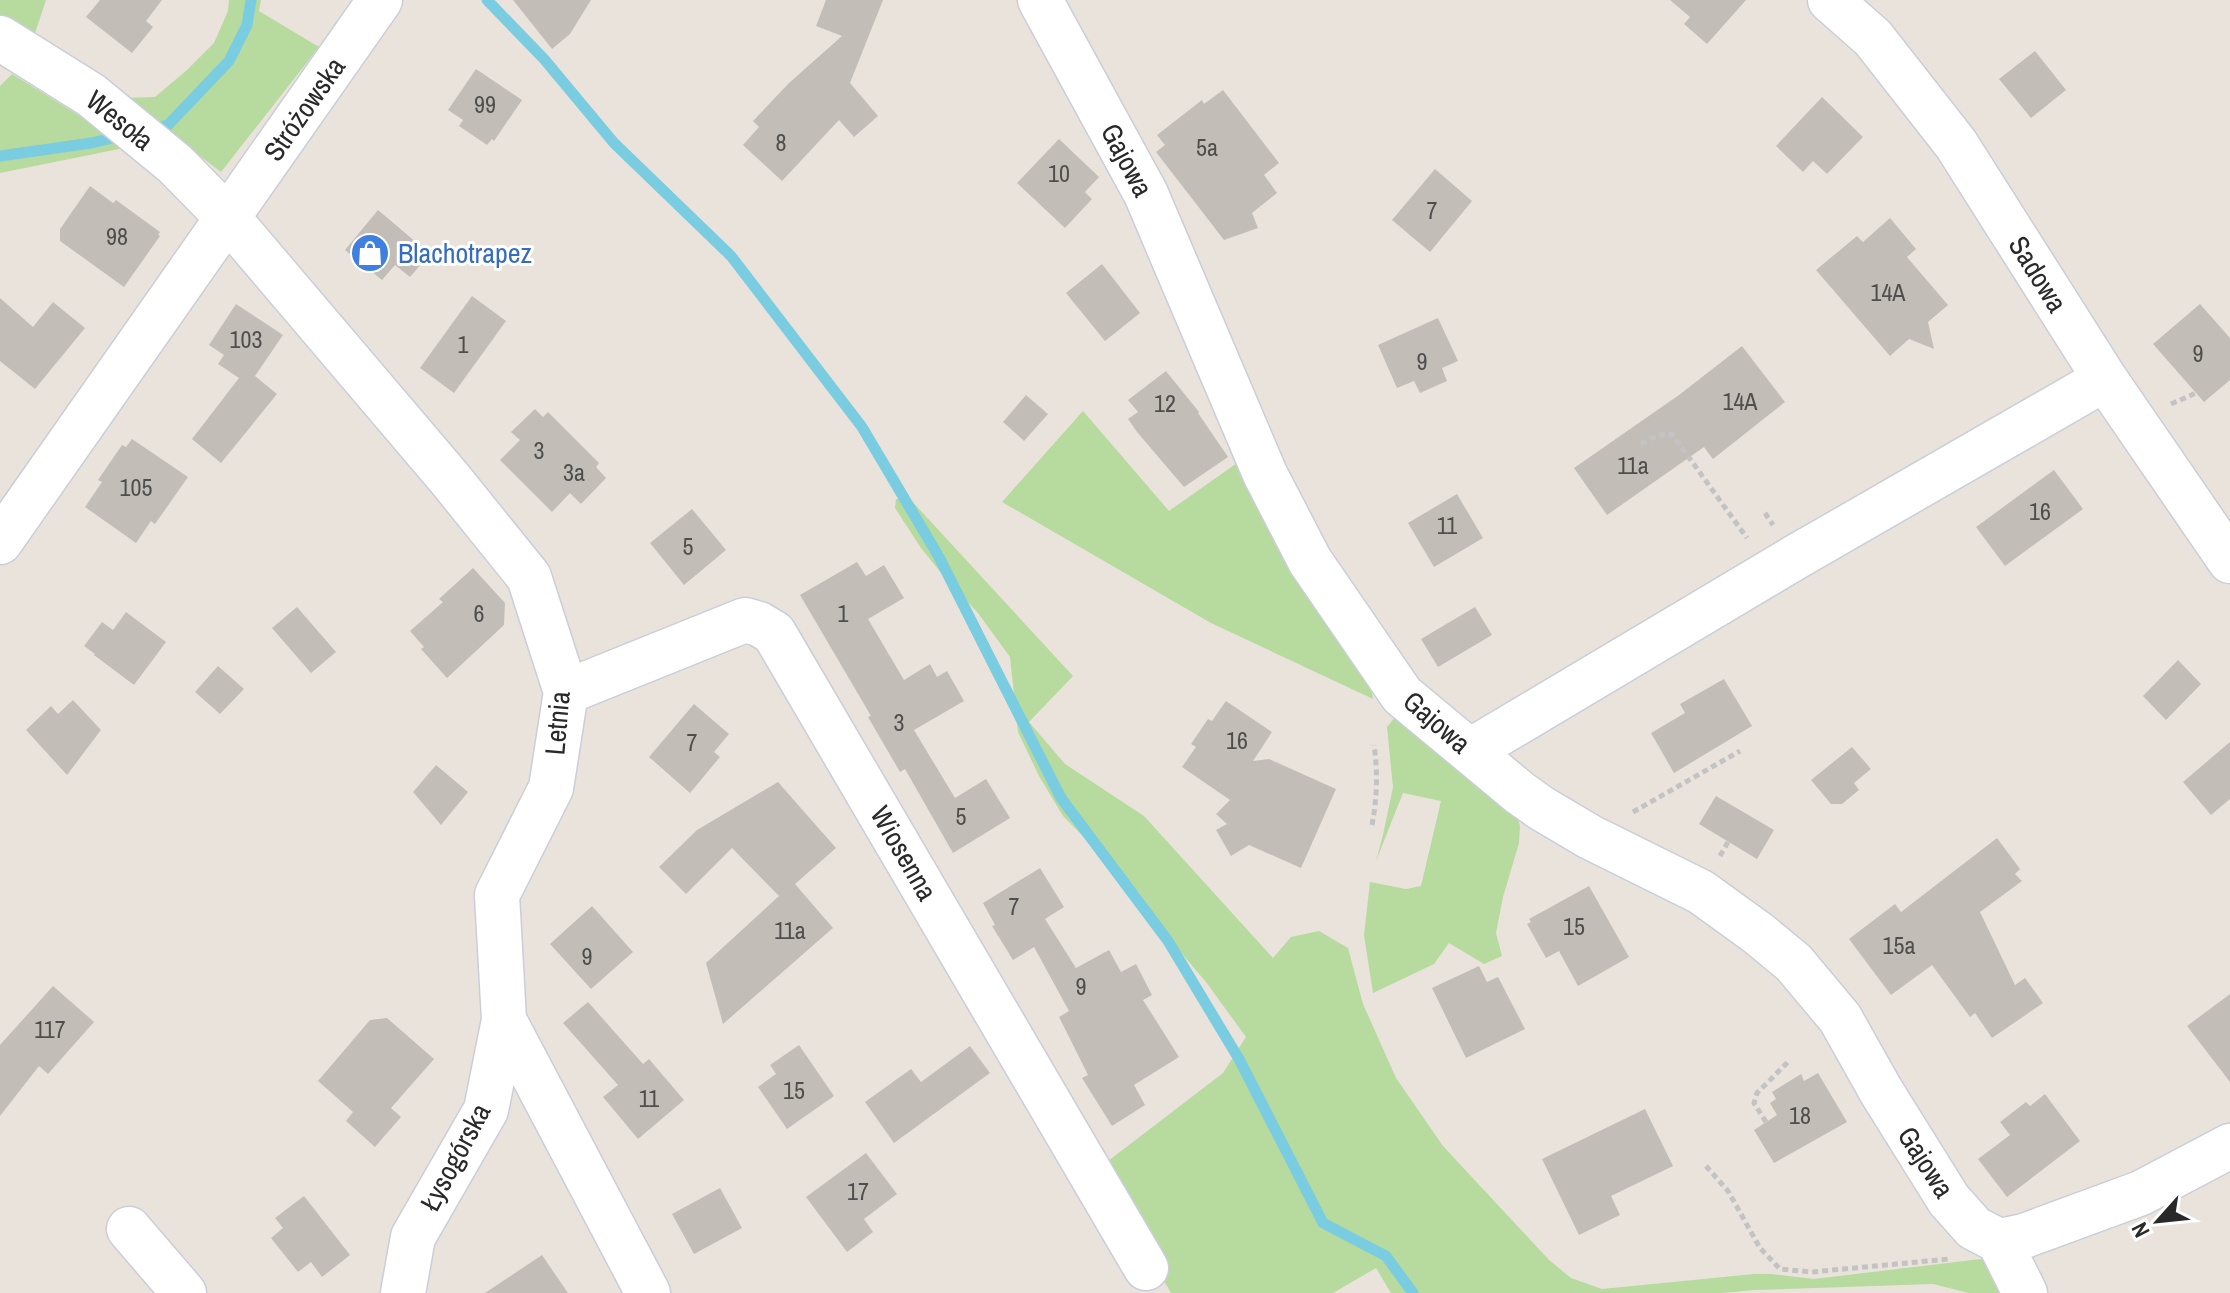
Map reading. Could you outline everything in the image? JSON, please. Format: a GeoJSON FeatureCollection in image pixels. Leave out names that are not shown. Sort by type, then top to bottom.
{"type":"FeatureCollection","features":[{"type":"Feature","properties":{"kind":"street","name":"Stróżowska"},"geometry":{"type":"LineString","coordinates":[[0,542],[380,0]]}},
{"type":"Feature","properties":{"kind":"street","name":"Gajowa"},"geometry":{"type":"LineString","coordinates":[[1040,0],[1146,194],[1265,474],[1310,561],[1402,695],[1541,808],[1590,837],[1701,892],[1794,963],[1840,1018],[1949,1200],[1974,1228],[1999,1241],[2025,1293]]}},
{"type":"Feature","properties":{"kind":"street","name":"Sadowa"},"geometry":{"type":"LineString","coordinates":[[1830,0],[1873,38],[1956,144],[2105,379],[2230,561]]}},
{"type":"Feature","properties":{"kind":"street","name":"Wesoła"},"geometry":{"type":"LineString","coordinates":[[0,38],[91,95],[175,164],[228,218]]}},
{"type":"Feature","properties":{"kind":"street","name":"Letnia"},"geometry":{"type":"LineString","coordinates":[[228,218],[441,468],[529,577],[566,692],[551,788],[497,895],[504,1020],[648,1293]]}},
{"type":"Feature","properties":{"kind":"street"},"geometry":{"type":"LineString","coordinates":[[1470,751],[1782,564],[2105,379]]}},
{"type":"Feature","properties":{"kind":"street","name":"Wiosenna"},"geometry":{"type":"LineString","coordinates":[[566,692],[745,620],[774,633],[1146,1268]]}},
{"type":"Feature","properties":{"kind":"street","name":"Łysogórska"},"geometry":{"type":"LineString","coordinates":[[403,1293],[413,1237],[486,1110],[504,1020]]}},
{"type":"Feature","properties":{"kind":"street"},"geometry":{"type":"LineString","coordinates":[[1999,1241],[2024,1236],[2141,1193],[2230,1146]]}},
{"type":"Feature","properties":{"kind":"street"},"geometry":{"type":"LineString","coordinates":[[129,1229],[184,1293]]}},
{"type":"Feature","properties":{"kind":"path"},"geometry":{"type":"LineString","coordinates":[[1641,444],[1658,435],[1672,434],[1740,529]]}},
{"type":"Feature","properties":{"kind":"path"},"geometry":{"type":"LineString","coordinates":[[1372,825],[1377,800],[1374,745]]}},
{"type":"Feature","properties":{"kind":"path"},"geometry":{"type":"LineString","coordinates":[[1590,837],[1740,751]]}},
{"type":"Feature","properties":{"kind":"path"},"geometry":{"type":"LineString","coordinates":[[1766,1122],[1754,1103],[1757,1093],[1788,1062]]}},
{"type":"Feature","properties":{"kind":"path"},"geometry":{"type":"LineString","coordinates":[[1706,1166],[1728,1191],[1760,1248],[1780,1269],[1812,1272],[1962,1258],[1999,1241]]}},
{"type":"Feature","properties":{"kind":"green space"},"geometry":{"type":"Polygon","coordinates":[[[0,0],[46,0],[34,36],[0,26],[0,0]]]}},
{"type":"Feature","properties":{"kind":"green space"},"geometry":{"type":"Polygon","coordinates":[[[229,0],[261,0],[259,11],[319,47],[221,172],[124,98],[155,97],[187,70],[214,43],[228,11],[229,0]]]}},
{"type":"Feature","properties":{"kind":"green space"},"geometry":{"type":"Polygon","coordinates":[[[12,74],[77,114],[85,115],[124,148],[0,173],[0,86],[12,74]]]}},
{"type":"Feature","properties":{"kind":"green space"},"geometry":{"type":"Polygon","coordinates":[[[1083,411],[1169,511],[1247,456],[1366,659],[1373,699],[1211,623],[1002,502],[1083,411]]]}},
{"type":"Feature","properties":{"kind":"green space"},"geometry":{"type":"Polygon","coordinates":[[[909,498],[1073,676],[1029,722],[1065,764],[1144,816],[1273,958],[1291,937],[1319,931],[1348,948],[1363,1004],[1396,1078],[1443,1146],[1549,1260],[1571,1278],[1602,1289],[1754,1274],[1814,1279],[1981,1259],[2015,1282],[2021,1293],[1969,1293],[1933,1284],[1722,1293],[1391,1293],[1376,1268],[1333,1293],[1171,1293],[1099,1168],[1223,1073],[1246,1037],[1171,941],[1139,893],[1063,816],[1018,732],[1010,657],[978,613],[921,548],[895,508],[896,499],[909,498]]]}},
{"type":"Feature","properties":{"kind":"green space"},"geometry":{"type":"Polygon","coordinates":[[[1397,715],[1513,804],[1520,826],[1519,843],[1496,933],[1502,956],[1484,964],[1449,943],[1434,964],[1373,993],[1364,935],[1370,882],[1406,889],[1421,886],[1441,801],[1403,793],[1376,861],[1393,787],[1387,727],[1397,715]]]}},
{"type":"Feature","properties":{"kind":"building"},"geometry":{"type":"Polygon","coordinates":[[[100,0],[162,0],[146,21],[153,27],[132,53],[86,17],[100,0]]]}},
{"type":"Feature","properties":{"kind":"building"},"geometry":{"type":"Polygon","coordinates":[[[513,0],[591,0],[570,34],[552,49],[513,0]]]}},
{"type":"Feature","properties":{"kind":"building"},"geometry":{"type":"Polygon","coordinates":[[[826,0],[883,0],[850,83],[878,116],[854,137],[839,120],[782,181],[743,145],[759,127],[753,121],[789,83],[842,36],[816,26],[826,0]]]}},
{"type":"Feature","properties":{"kind":"building"},"geometry":{"type":"Polygon","coordinates":[[[1670,0],[1746,0],[1707,44],[1684,24],[1690,17],[1670,0]]]}},
{"type":"Feature","properties":{"kind":"building"},"geometry":{"type":"Polygon","coordinates":[[[2035,51],[2066,90],[2031,118],[1999,79],[2035,51]]]}},
{"type":"Feature","properties":{"kind":"building"},"geometry":{"type":"Polygon","coordinates":[[[476,69],[522,100],[494,141],[492,139],[487,145],[459,126],[463,120],[448,110],[476,69]]]}},
{"type":"Feature","properties":{"kind":"building"},"geometry":{"type":"Polygon","coordinates":[[[1223,90],[1279,163],[1264,175],[1277,193],[1252,213],[1258,228],[1224,240],[1156,152],[1165,145],[1157,135],[1202,100],[1204,104],[1223,90]]]}},
{"type":"Feature","properties":{"kind":"building"},"geometry":{"type":"Polygon","coordinates":[[[1822,97],[1863,137],[1827,174],[1813,161],[1803,172],[1776,146],[1822,97]]]}},
{"type":"Feature","properties":{"kind":"building"},"geometry":{"type":"Polygon","coordinates":[[[1059,139],[1099,177],[1085,192],[1092,199],[1065,228],[1017,183],[1059,139]]]}},
{"type":"Feature","properties":{"kind":"building"},"geometry":{"type":"Polygon","coordinates":[[[1435,169],[1472,201],[1430,252],[1392,220],[1435,169]]]}},
{"type":"Feature","properties":{"kind":"building"},"geometry":{"type":"Polygon","coordinates":[[[90,186],[113,203],[116,200],[160,232],[124,287],[60,241],[60,229],[90,186]]]}},
{"type":"Feature","properties":{"kind":"building"},"geometry":{"type":"Polygon","coordinates":[[[378,210],[430,254],[410,277],[395,265],[382,280],[345,250],[378,210]]]}},
{"type":"Feature","properties":{"kind":"building"},"geometry":{"type":"Polygon","coordinates":[[[1890,218],[1916,249],[1907,257],[1948,305],[1928,322],[1934,349],[1909,339],[1890,356],[1816,270],[1857,236],[1863,242],[1890,218]]]}},
{"type":"Feature","properties":{"kind":"building"},"geometry":{"type":"Polygon","coordinates":[[[1102,264],[1140,313],[1105,341],[1066,293],[1102,264]]]}},
{"type":"Feature","properties":{"kind":"building"},"geometry":{"type":"Polygon","coordinates":[[[472,296],[506,321],[454,393],[420,368],[472,296]]]}},
{"type":"Feature","properties":{"kind":"building"},"geometry":{"type":"Polygon","coordinates":[[[0,298],[33,327],[53,302],[85,328],[35,389],[0,361],[0,298]]]}},
{"type":"Feature","properties":{"kind":"building"},"geometry":{"type":"Polygon","coordinates":[[[236,304],[283,335],[255,376],[277,394],[221,463],[192,439],[239,378],[218,364],[224,355],[209,345],[236,304]]]}},
{"type":"Feature","properties":{"kind":"building"},"geometry":{"type":"Polygon","coordinates":[[[2200,304],[2230,338],[2230,380],[2204,402],[2153,344],[2200,304]]]}},
{"type":"Feature","properties":{"kind":"building"},"geometry":{"type":"Polygon","coordinates":[[[1438,318],[1458,361],[1442,368],[1447,381],[1420,393],[1414,381],[1397,388],[1378,345],[1438,318]]]}},
{"type":"Feature","properties":{"kind":"building"},"geometry":{"type":"Polygon","coordinates":[[[1742,346],[1785,402],[1713,459],[1704,447],[1607,515],[1574,468],[1679,395],[1742,346]]]}},
{"type":"Feature","properties":{"kind":"building"},"geometry":{"type":"Polygon","coordinates":[[[1166,371],[1199,412],[1228,457],[1184,487],[1128,419],[1138,412],[1128,400],[1166,371]]]}},
{"type":"Feature","properties":{"kind":"building"},"geometry":{"type":"Polygon","coordinates":[[[1026,395],[1048,414],[1024,441],[1003,422],[1026,395]]]}},
{"type":"Feature","properties":{"kind":"building"},"geometry":{"type":"Polygon","coordinates":[[[535,409],[543,417],[548,412],[599,463],[596,467],[606,478],[581,504],[570,493],[552,512],[500,460],[520,440],[511,432],[535,409]]]}},
{"type":"Feature","properties":{"kind":"building"},"geometry":{"type":"Polygon","coordinates":[[[132,439],[188,477],[155,524],[151,521],[136,543],[85,507],[102,482],[98,480],[122,445],[126,447],[132,439]]]}},
{"type":"Feature","properties":{"kind":"building"},"geometry":{"type":"Polygon","coordinates":[[[2054,470],[2083,509],[2005,566],[1976,527],[2054,470]]]}},
{"type":"Feature","properties":{"kind":"building"},"geometry":{"type":"Polygon","coordinates":[[[1457,494],[1483,538],[1434,567],[1408,523],[1457,494]]]}},
{"type":"Feature","properties":{"kind":"building"},"geometry":{"type":"Polygon","coordinates":[[[692,509],[726,550],[684,585],[650,543],[692,509]]]}},
{"type":"Feature","properties":{"kind":"building"},"geometry":{"type":"Polygon","coordinates":[[[857,562],[866,576],[884,565],[904,598],[868,619],[904,680],[930,664],[937,677],[947,671],[964,701],[914,730],[955,798],[986,779],[1010,818],[953,853],[905,769],[900,772],[800,595],[857,562]]]}},
{"type":"Feature","properties":{"kind":"building"},"geometry":{"type":"Polygon","coordinates":[[[473,568],[505,603],[504,625],[447,678],[421,649],[424,647],[410,631],[443,602],[439,599],[473,568]]]}},
{"type":"Feature","properties":{"kind":"building"},"geometry":{"type":"Polygon","coordinates":[[[297,607],[336,652],[311,673],[272,628],[297,607]]]}},
{"type":"Feature","properties":{"kind":"building"},"geometry":{"type":"Polygon","coordinates":[[[1475,607],[1492,635],[1438,667],[1421,639],[1475,607]]]}},
{"type":"Feature","properties":{"kind":"building"},"geometry":{"type":"Polygon","coordinates":[[[126,612],[166,642],[134,685],[84,646],[102,622],[113,630],[126,612]]]}},
{"type":"Feature","properties":{"kind":"building"},"geometry":{"type":"Polygon","coordinates":[[[2178,660],[2201,684],[2166,720],[2143,696],[2178,660]]]}},
{"type":"Feature","properties":{"kind":"building"},"geometry":{"type":"Polygon","coordinates":[[[218,666],[244,689],[220,714],[195,692],[218,666]]]}},
{"type":"Feature","properties":{"kind":"building"},"geometry":{"type":"Polygon","coordinates":[[[1724,679],[1752,726],[1674,773],[1651,733],[1685,713],[1680,704],[1724,679]]]}},
{"type":"Feature","properties":{"kind":"building"},"geometry":{"type":"Polygon","coordinates":[[[73,700],[101,730],[67,775],[26,730],[51,706],[58,714],[73,700]]]}},
{"type":"Feature","properties":{"kind":"building"},"geometry":{"type":"Polygon","coordinates":[[[1226,701],[1272,732],[1253,761],[1269,759],[1336,789],[1301,868],[1249,845],[1231,856],[1216,830],[1227,824],[1216,814],[1230,800],[1182,767],[1196,747],[1191,744],[1208,719],[1212,721],[1226,701]]]}},
{"type":"Feature","properties":{"kind":"building"},"geometry":{"type":"Polygon","coordinates":[[[694,704],[729,734],[714,752],[720,757],[690,793],[649,757],[694,704]]]}},
{"type":"Feature","properties":{"kind":"building"},"geometry":{"type":"Polygon","coordinates":[[[2230,742],[2230,799],[2211,815],[2183,782],[2230,742]]]}},
{"type":"Feature","properties":{"kind":"building"},"geometry":{"type":"Polygon","coordinates":[[[1852,747],[1871,769],[1854,783],[1859,790],[1842,804],[1831,804],[1811,780],[1852,747]]]}},
{"type":"Feature","properties":{"kind":"building"},"geometry":{"type":"Polygon","coordinates":[[[436,765],[468,792],[441,825],[413,792],[436,765]]]}},
{"type":"Feature","properties":{"kind":"building"},"geometry":{"type":"Polygon","coordinates":[[[778,782],[836,848],[795,884],[833,928],[723,1024],[706,963],[779,896],[732,848],[686,894],[659,867],[697,830],[778,782]]]}},
{"type":"Feature","properties":{"kind":"building"},"geometry":{"type":"Polygon","coordinates":[[[1716,796],[1774,830],[1757,859],[1699,824],[1716,796]]]}},
{"type":"Feature","properties":{"kind":"building"},"geometry":{"type":"Polygon","coordinates":[[[1997,838],[2020,869],[2015,874],[2022,881],[1980,912],[2015,985],[2025,978],[2043,1003],[1992,1038],[1975,1013],[1970,1017],[1932,965],[1891,995],[1849,939],[1895,904],[1901,912],[1997,838]]]}},
{"type":"Feature","properties":{"kind":"building"},"geometry":{"type":"Polygon","coordinates":[[[1040,868],[1064,907],[1045,919],[1076,968],[1109,950],[1121,972],[1136,964],[1152,995],[1143,1000],[1179,1057],[1134,1085],[1145,1105],[1112,1126],[1082,1078],[1088,1075],[1059,1017],[1069,1011],[1034,947],[1013,960],[992,926],[995,925],[983,903],[1040,868]]]}},
{"type":"Feature","properties":{"kind":"building"},"geometry":{"type":"Polygon","coordinates":[[[1589,886],[1629,957],[1578,986],[1559,951],[1546,958],[1527,924],[1531,922],[1529,919],[1589,886]]]}},
{"type":"Feature","properties":{"kind":"building"},"geometry":{"type":"Polygon","coordinates":[[[592,906],[633,952],[591,989],[550,944],[592,906]]]}},
{"type":"Feature","properties":{"kind":"building"},"geometry":{"type":"Polygon","coordinates":[[[1479,966],[1487,982],[1498,977],[1525,1029],[1466,1058],[1432,988],[1479,966]]]}},
{"type":"Feature","properties":{"kind":"building"},"geometry":{"type":"Polygon","coordinates":[[[53,986],[94,1022],[48,1074],[39,1066],[0,1116],[0,1045],[53,986]]]}},
{"type":"Feature","properties":{"kind":"building"},"geometry":{"type":"Polygon","coordinates":[[[2230,994],[2230,1082],[2187,1026],[2230,994]]]}},
{"type":"Feature","properties":{"kind":"building"},"geometry":{"type":"Polygon","coordinates":[[[588,1002],[643,1064],[649,1059],[684,1100],[638,1139],[603,1097],[618,1085],[563,1023],[588,1002]]]}},
{"type":"Feature","properties":{"kind":"building"},"geometry":{"type":"Polygon","coordinates":[[[387,1018],[434,1059],[391,1108],[401,1117],[375,1147],[346,1121],[353,1112],[318,1081],[370,1020],[387,1018]]]}},
{"type":"Feature","properties":{"kind":"building"},"geometry":{"type":"Polygon","coordinates":[[[799,1045],[834,1096],[787,1129],[758,1087],[776,1074],[770,1065],[799,1045]]]}},
{"type":"Feature","properties":{"kind":"building"},"geometry":{"type":"Polygon","coordinates":[[[970,1046],[990,1073],[894,1143],[865,1102],[911,1069],[921,1082],[970,1046]]]}},
{"type":"Feature","properties":{"kind":"building"},"geometry":{"type":"Polygon","coordinates":[[[1818,1073],[1847,1122],[1774,1163],[1754,1130],[1777,1115],[1770,1103],[1776,1099],[1772,1092],[1801,1074],[1804,1081],[1818,1073]]]}},
{"type":"Feature","properties":{"kind":"building"},"geometry":{"type":"Polygon","coordinates":[[[2045,1094],[2080,1141],[2007,1197],[1978,1159],[2010,1135],[2000,1122],[2026,1102],[2030,1106],[2045,1094]]]}},
{"type":"Feature","properties":{"kind":"building"},"geometry":{"type":"Polygon","coordinates":[[[1645,1109],[1673,1166],[1611,1196],[1620,1215],[1579,1235],[1542,1159],[1645,1109]]]}},
{"type":"Feature","properties":{"kind":"building"},"geometry":{"type":"Polygon","coordinates":[[[866,1153],[897,1194],[864,1219],[873,1232],[847,1252],[806,1197],[866,1153]]]}},
{"type":"Feature","properties":{"kind":"building"},"geometry":{"type":"Polygon","coordinates":[[[720,1188],[742,1228],[694,1254],[672,1214],[720,1188]]]}},
{"type":"Feature","properties":{"kind":"building"},"geometry":{"type":"Polygon","coordinates":[[[304,1196],[350,1255],[322,1277],[311,1262],[298,1272],[271,1238],[283,1228],[275,1218],[304,1196]]]}},
{"type":"Feature","properties":{"kind":"building"},"geometry":{"type":"Polygon","coordinates":[[[542,1255],[568,1293],[485,1293],[542,1255]]]}},
{"type":"Feature","properties":{"kind":"waterway"},"geometry":{"type":"LineString","coordinates":[[150,130],[168,125],[229,61],[247,25],[251,0]]}},
{"type":"Feature","properties":{"kind":"waterway"},"geometry":{"type":"LineString","coordinates":[[487,0],[544,59],[614,143],[731,256],[862,427],[939,557],[1061,798],[1168,941],[1239,1059],[1323,1223],[1386,1256],[1413,1293]]}},
{"type":"Feature","properties":{"kind":"waterway"},"geometry":{"type":"LineString","coordinates":[[0,156],[122,136]]}},
{"type":"Feature","properties":{"kind":"place","name":"Blachotrapez"},"geometry":{"type":"Point","coordinates":[370,253]}}]}
